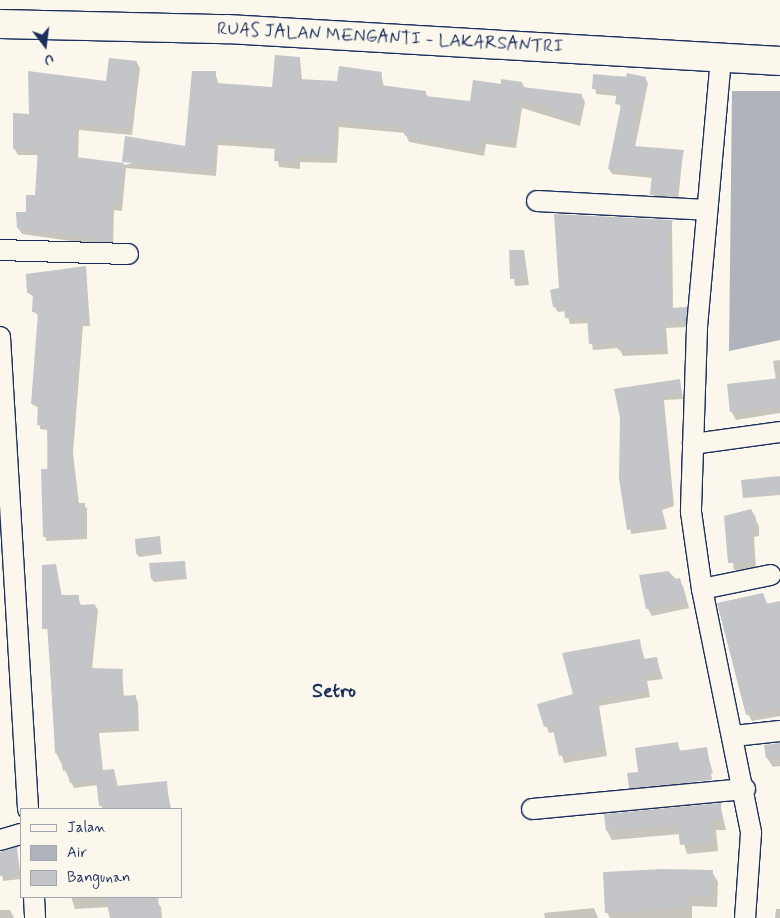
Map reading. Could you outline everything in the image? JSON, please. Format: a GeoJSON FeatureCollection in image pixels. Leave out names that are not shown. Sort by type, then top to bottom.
{"type":"FeatureCollection","features":[{"type":"Feature","properties":{"kind":"main road","name":"RUAS JALAN MENGANTI - LAKARSANTRI"},"geometry":{"type":"LineString","coordinates":[[0,24],[227,29],[780,61]]}},
{"type":"Feature","properties":{"kind":"street"},"geometry":{"type":"LineString","coordinates":[[721,58],[706,210],[693,444],[692,512],[702,589],[734,736],[751,833],[745,918]]}},
{"type":"Feature","properties":{"kind":"street"},"geometry":{"type":"LineString","coordinates":[[537,201],[706,210]]}},
{"type":"Feature","properties":{"kind":"street"},"geometry":{"type":"LineString","coordinates":[[0,250],[128,254]]}},
{"type":"Feature","properties":{"kind":"street"},"geometry":{"type":"LineString","coordinates":[[0,337],[28,808]]}},
{"type":"Feature","properties":{"kind":"street"},"geometry":{"type":"LineString","coordinates":[[693,444],[780,432]]}},
{"type":"Feature","properties":{"kind":"street"},"geometry":{"type":"LineString","coordinates":[[702,589],[771,575]]}},
{"type":"Feature","properties":{"kind":"street"},"geometry":{"type":"LineString","coordinates":[[734,736],[780,731]]}},
{"type":"Feature","properties":{"kind":"street"},"geometry":{"type":"LineString","coordinates":[[532,809],[744,789]]}},
{"type":"Feature","properties":{"kind":"street"},"geometry":{"type":"LineString","coordinates":[[0,840],[20,834]]}},
{"type":"Feature","properties":{"kind":"street"},"geometry":{"type":"LineString","coordinates":[[34,898],[35,918]]}},
{"type":"Feature","properties":{"kind":"water"},"geometry":{"type":"Polygon","coordinates":[[[732,91],[780,91],[780,340],[729,351],[732,91]]]}},
{"type":"Feature","properties":{"kind":"building"},"geometry":{"type":"Polygon","coordinates":[[[275,55],[300,57],[298,79],[337,81],[339,66],[382,72],[380,85],[426,91],[425,96],[470,101],[473,80],[501,84],[501,79],[522,82],[522,87],[582,94],[577,120],[549,114],[551,108],[519,101],[513,142],[482,137],[480,150],[404,135],[405,127],[336,121],[333,157],[297,155],[296,162],[274,161],[275,143],[215,139],[212,170],[122,162],[125,136],[185,146],[192,71],[216,71],[216,83],[272,87],[275,55]]]}},
{"type":"Feature","properties":{"kind":"building"},"geometry":{"type":"Polygon","coordinates":[[[109,58],[137,61],[129,129],[76,124],[75,157],[124,163],[118,205],[112,204],[111,242],[17,228],[16,212],[26,212],[26,195],[35,195],[38,149],[13,149],[13,113],[29,114],[28,71],[106,81],[109,58]]]}},
{"type":"Feature","properties":{"kind":"building"},"geometry":{"type":"Polygon","coordinates":[[[627,73],[646,77],[642,108],[636,107],[634,146],[684,150],[675,196],[650,195],[652,174],[608,169],[621,105],[615,104],[617,91],[592,89],[593,74],[626,77],[627,73]]]}},
{"type":"Feature","properties":{"kind":"building"},"geometry":{"type":"Polygon","coordinates":[[[554,214],[673,220],[668,235],[671,308],[687,307],[686,321],[663,322],[665,348],[618,350],[618,342],[589,344],[587,317],[565,318],[564,305],[553,307],[550,290],[559,288],[554,214]]]}},
{"type":"Feature","properties":{"kind":"building"},"geometry":{"type":"Polygon","coordinates":[[[509,250],[524,250],[526,278],[510,279],[509,250]]]}},
{"type":"Feature","properties":{"kind":"building"},"geometry":{"type":"Polygon","coordinates":[[[86,266],[88,322],[81,322],[71,448],[78,503],[85,503],[85,536],[43,537],[41,469],[48,469],[47,426],[37,425],[38,405],[31,404],[38,313],[32,312],[33,293],[27,293],[26,274],[86,266]]]}},
{"type":"Feature","properties":{"kind":"building"},"geometry":{"type":"Polygon","coordinates":[[[780,378],[780,407],[730,412],[727,384],[780,378]]]}},
{"type":"Feature","properties":{"kind":"building"},"geometry":{"type":"Polygon","coordinates":[[[680,379],[681,394],[662,396],[672,501],[660,505],[665,524],[627,530],[619,479],[620,418],[614,389],[680,379]]]}},
{"type":"Feature","properties":{"kind":"building"},"geometry":{"type":"Polygon","coordinates":[[[780,476],[780,492],[743,498],[741,480],[780,476]]]}},
{"type":"Feature","properties":{"kind":"building"},"geometry":{"type":"Polygon","coordinates":[[[751,509],[756,518],[755,529],[751,530],[753,562],[728,563],[724,516],[751,509]]]}},
{"type":"Feature","properties":{"kind":"building"},"geometry":{"type":"Polygon","coordinates":[[[160,536],[161,551],[136,554],[135,539],[160,536]]]}},
{"type":"Feature","properties":{"kind":"building"},"geometry":{"type":"Polygon","coordinates":[[[185,561],[186,577],[151,579],[149,563],[185,561]]]}},
{"type":"Feature","properties":{"kind":"building"},"geometry":{"type":"Polygon","coordinates":[[[56,564],[60,595],[79,595],[79,605],[95,604],[90,668],[123,669],[121,696],[136,695],[137,726],[97,729],[102,770],[114,769],[116,786],[167,781],[169,808],[108,808],[107,805],[99,806],[96,780],[70,783],[67,770],[63,771],[60,753],[55,753],[48,629],[42,629],[42,565],[56,564]]]}},
{"type":"Feature","properties":{"kind":"building"},"geometry":{"type":"Polygon","coordinates":[[[669,571],[670,580],[680,578],[686,601],[646,609],[639,575],[669,571]]]}},
{"type":"Feature","properties":{"kind":"building"},"geometry":{"type":"Polygon","coordinates":[[[763,593],[766,604],[780,601],[780,708],[746,715],[717,603],[763,593]]]}},
{"type":"Feature","properties":{"kind":"building"},"geometry":{"type":"Polygon","coordinates":[[[640,639],[643,659],[657,657],[660,672],[644,675],[647,691],[596,699],[604,749],[559,756],[552,725],[544,727],[537,704],[573,694],[562,653],[640,639]]]}},
{"type":"Feature","properties":{"kind":"building"},"geometry":{"type":"Polygon","coordinates":[[[678,742],[679,751],[707,747],[712,780],[629,788],[627,773],[638,772],[635,748],[678,742]]]}},
{"type":"Feature","properties":{"kind":"building"},"geometry":{"type":"Polygon","coordinates":[[[780,743],[780,756],[766,758],[764,745],[780,743]]]}},
{"type":"Feature","properties":{"kind":"building"},"geometry":{"type":"Polygon","coordinates":[[[721,803],[722,820],[711,821],[713,842],[680,845],[678,825],[606,831],[604,814],[721,803]]]}},
{"type":"Feature","properties":{"kind":"building"},"geometry":{"type":"Polygon","coordinates":[[[17,847],[18,874],[0,876],[0,852],[17,847]]]}},
{"type":"Feature","properties":{"kind":"building"},"geometry":{"type":"Polygon","coordinates":[[[662,869],[713,870],[712,897],[686,896],[687,908],[605,913],[603,872],[662,869]]]}},
{"type":"Feature","properties":{"kind":"building"},"geometry":{"type":"Polygon","coordinates":[[[106,898],[158,898],[160,918],[110,918],[106,898]]]}},
{"type":"Feature","properties":{"kind":"district","name":"Setro"},"geometry":{"type":"Point","coordinates":[334,691]}}]}
